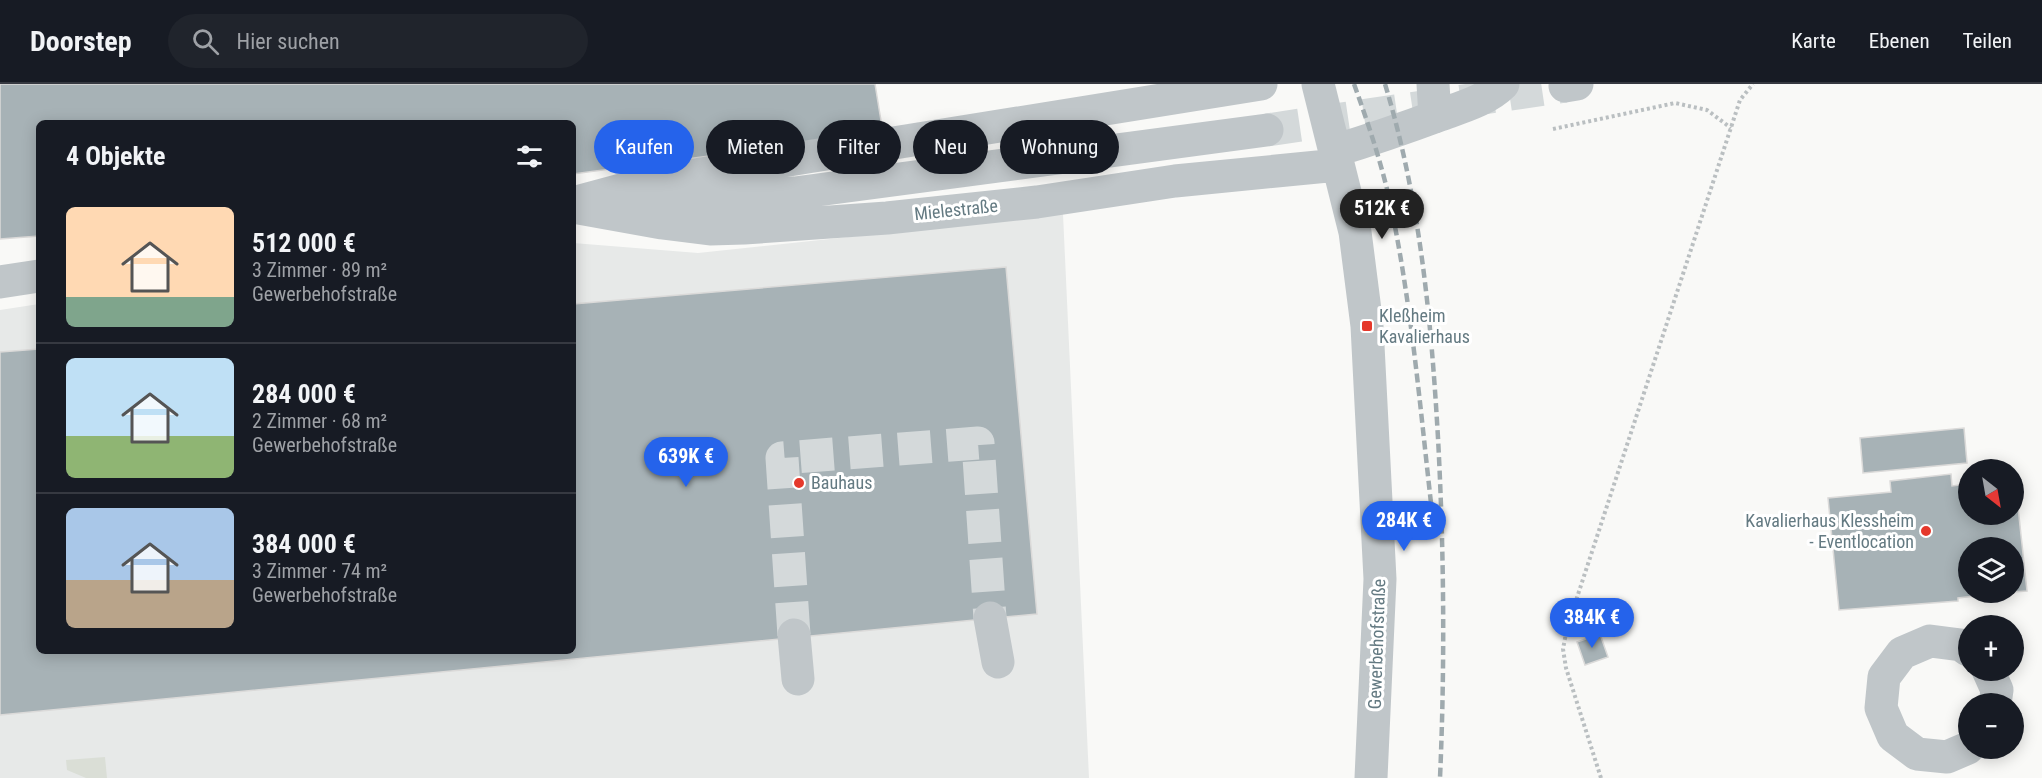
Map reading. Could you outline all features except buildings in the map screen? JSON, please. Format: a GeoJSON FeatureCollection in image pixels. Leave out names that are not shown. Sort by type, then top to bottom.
{"type":"FeatureCollection","features":[{"type":"Feature","properties":{"kind":"street"},"geometry":{"type":"LineString","coordinates":[[576,204],[651,182],[1261,84]]}},
{"type":"Feature","properties":{"kind":"street","name":"Gewerbehofstraße"},"geometry":{"type":"LineString","coordinates":[[1318,84],[1356,244],[1366,326],[1375,456],[1380,579],[1371,778]]}},
{"type":"Feature","properties":{"kind":"street"},"geometry":{"type":"LineString","coordinates":[[1433,84],[1436,117]]}},
{"type":"Feature","properties":{"kind":"street","name":"Mielestraße"},"geometry":{"type":"LineString","coordinates":[[576,206],[662,223],[710,229],[910,215],[1037,202],[1336,158],[1482,98],[1503,84]]}},
{"type":"Feature","properties":{"kind":"street","name":"Mielestraße"},"geometry":{"type":"LineString","coordinates":[[576,205],[676,202],[795,193],[1267,130]]}},
{"type":"Feature","properties":{"kind":"street"},"geometry":{"type":"LineString","coordinates":[[0,282],[36,276]]}},
{"type":"Feature","properties":{"kind":"street"},"geometry":{"type":"LineString","coordinates":[[990,618],[998,662]]}},
{"type":"Feature","properties":{"kind":"street"},"geometry":{"type":"LineString","coordinates":[[794,635],[798,679]]}},
{"type":"Feature","properties":{"kind":"street"},"geometry":{"type":"LineString","coordinates":[[1954,761],[1917,754],[1893,736],[1881,708],[1884,677],[1902,653],[1930,641],[1958,645]]}},
{"type":"Feature","properties":{"kind":"path"},"geometry":{"type":"LineString","coordinates":[[1601,778],[1566,668],[1563,649],[1567,628],[1740,100],[1753,84]]}},
{"type":"Feature","properties":{"kind":"path"},"geometry":{"type":"LineString","coordinates":[[1553,129],[1675,103],[1707,110],[1731,129]]}},
{"type":"Feature","properties":{"kind":"shaded area"},"geometry":{"type":"Polygon","coordinates":[[[1063,214],[1089,778],[0,778],[0,310],[36,304],[36,654],[576,654],[576,243],[698,253],[1063,214]]]}},
{"type":"Feature","properties":{"kind":"shaded area"},"geometry":{"type":"Polygon","coordinates":[[[105,757],[107,778],[86,778],[67,770],[66,760],[105,757]]]}},
{"type":"Feature","properties":{"kind":"tunnel"},"geometry":{"type":"LineString","coordinates":[[1267,130],[1565,86]]}},
{"type":"Feature","properties":{"kind":"tunnel"},"geometry":{"type":"LineString","coordinates":[[794,635],[782,458],[978,443],[990,618]]}},
{"type":"Feature","properties":{"kind":"railway"},"geometry":{"type":"LineString","coordinates":[[1354,84],[1381,165],[1396,234],[1415,360],[1434,529]]}},
{"type":"Feature","properties":{"kind":"railway"},"geometry":{"type":"LineString","coordinates":[[1385,84],[1407,171],[1415,215],[1432,348],[1443,565],[1443,693],[1440,778]]}},
{"type":"Feature","properties":{"kind":"place","name":"Kleßheim Kavalierhaus"},"geometry":{"type":"Point","coordinates":[1367,326]}},
{"type":"Feature","properties":{"kind":"place","name":"Bauhaus"},"geometry":{"type":"Point","coordinates":[799,483]}},
{"type":"Feature","properties":{"kind":"place","name":"Kavalierhaus Klessheim - Eventlocation"},"geometry":{"type":"Point","coordinates":[1926,531]}}]}
